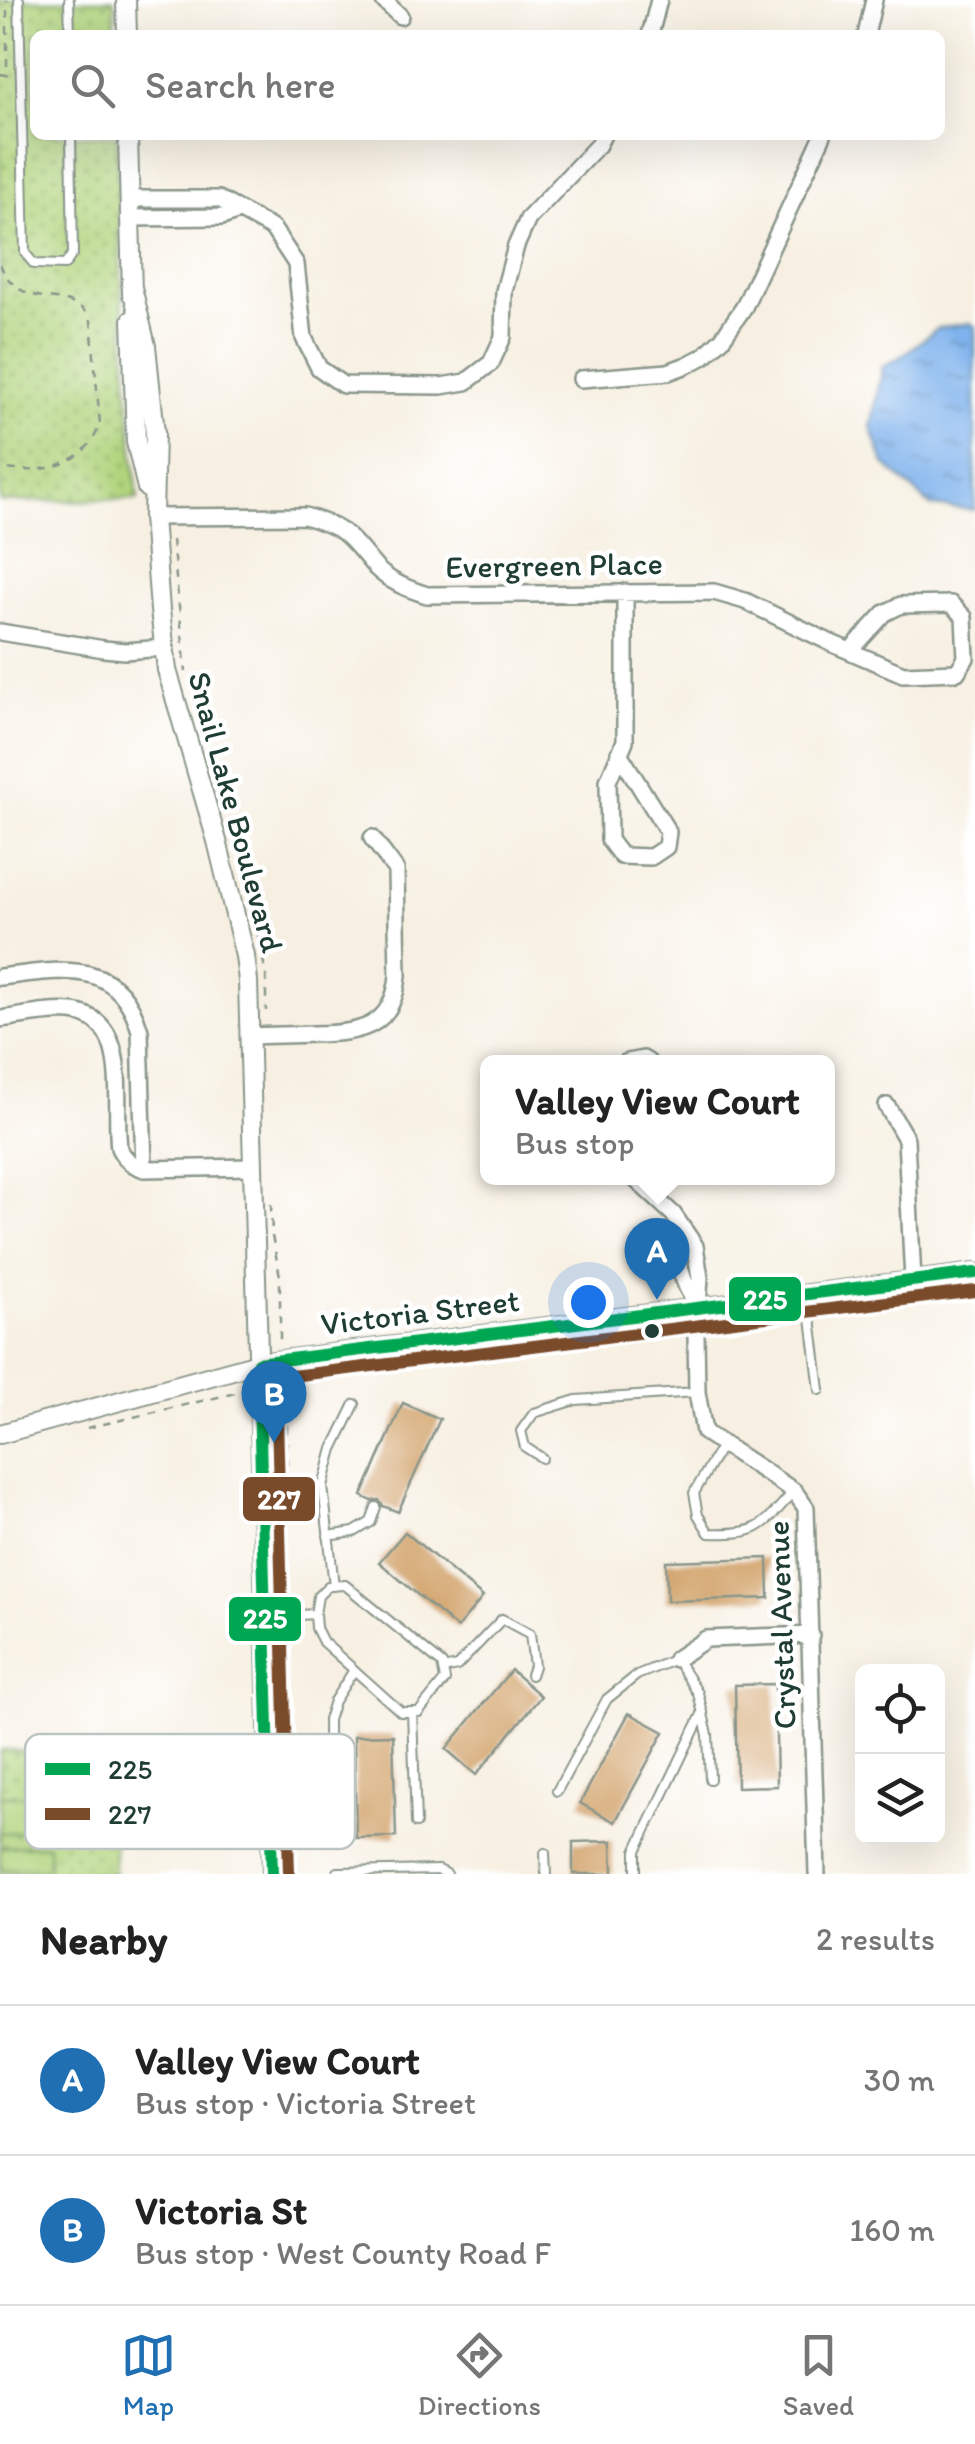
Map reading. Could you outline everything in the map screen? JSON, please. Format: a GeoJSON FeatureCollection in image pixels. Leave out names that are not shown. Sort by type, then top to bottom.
{"type":"FeatureCollection","features":[{"type":"Feature","properties":{"kind":"street"},"geometry":{"type":"LineString","coordinates":[[126,0],[127,30]]}},
{"type":"Feature","properties":{"kind":"street"},"geometry":{"type":"LineString","coordinates":[[383,0],[400,16]]}},
{"type":"Feature","properties":{"kind":"street"},"geometry":{"type":"LineString","coordinates":[[651,30],[659,0]]}},
{"type":"Feature","properties":{"kind":"street"},"geometry":{"type":"LineString","coordinates":[[867,30],[874,0]]}},
{"type":"Feature","properties":{"kind":"street","name":"Snail Lake Boulevard"},"geometry":{"type":"LineString","coordinates":[[128,140],[131,283],[146,346],[155,433],[153,517],[164,648],[171,688],[217,840],[246,956],[269,1734]]}},
{"type":"Feature","properties":{"kind":"street"},"geometry":{"type":"LineString","coordinates":[[129,198],[219,199],[273,229],[296,264],[304,338],[318,368],[343,384],[440,386],[466,382],[491,363],[503,338],[504,290],[528,219],[600,140]]}},
{"type":"Feature","properties":{"kind":"street"},"geometry":{"type":"LineString","coordinates":[[580,379],[668,372],[704,356],[722,339],[744,307],[821,140]]}},
{"type":"Feature","properties":{"kind":"street"},"geometry":{"type":"LineString","coordinates":[[130,218],[222,217],[239,211]]}},
{"type":"Feature","properties":{"kind":"street","name":"Evergreen Place"},"geometry":{"type":"LineString","coordinates":[[153,517],[305,516],[323,521],[356,543],[392,581],[427,594],[714,592],[734,597],[850,651],[903,674],[956,672],[966,658],[964,617],[951,604],[900,605],[885,613],[850,651]]}},
{"type":"Feature","properties":{"kind":"street"},"geometry":{"type":"LineString","coordinates":[[620,754],[668,832],[666,847],[651,858],[621,856],[610,840],[608,781],[625,741],[626,592]]}},
{"type":"Feature","properties":{"kind":"street"},"geometry":{"type":"LineString","coordinates":[[0,632],[124,651],[164,648]]}},
{"type":"Feature","properties":{"kind":"street"},"geometry":{"type":"LineString","coordinates":[[250,1036],[344,1034],[361,1030],[384,1015],[392,1003],[398,976],[396,870],[372,838]]}},
{"type":"Feature","properties":{"kind":"street"},"geometry":{"type":"LineString","coordinates":[[0,977],[76,970],[105,980],[128,1002],[140,1031],[144,1169]]}},
{"type":"Feature","properties":{"kind":"street"},"geometry":{"type":"LineString","coordinates":[[0,1018],[77,1013],[106,1030],[115,1057],[119,1148],[132,1164],[144,1169],[252,1167]]}},
{"type":"Feature","properties":{"kind":"street"},"geometry":{"type":"LineString","coordinates":[[887,1106],[906,1138],[913,1281]]}},
{"type":"Feature","properties":{"kind":"street","name":"Crystal Avenue"},"geometry":{"type":"LineString","coordinates":[[642,1185],[673,1214],[695,1246],[700,1278],[697,1392],[704,1432],[794,1491],[806,1508],[817,1874]]}},
{"type":"Feature","properties":{"kind":"street","name":"Victoria Street"},"geometry":{"type":"LineString","coordinates":[[0,1434],[258,1363],[975,1273]]}},
{"type":"Feature","properties":{"kind":"street"},"geometry":{"type":"LineString","coordinates":[[676,1659],[706,1639],[811,1635]]}},
{"type":"Feature","properties":{"kind":"street","name":"Snail Lake Boulevard"},"geometry":{"type":"LineString","coordinates":[[271,1849],[272,1874]]}},
{"type":"Feature","properties":{"kind":"lane"},"geometry":{"type":"LineString","coordinates":[[19,0],[26,253],[34,264],[65,265],[73,253],[71,140]]}},
{"type":"Feature","properties":{"kind":"lane"},"geometry":{"type":"LineString","coordinates":[[69,0],[70,30]]}},
{"type":"Feature","properties":{"kind":"lane"},"geometry":{"type":"LineString","coordinates":[[808,1294],[820,1390]]}},
{"type":"Feature","properties":{"kind":"lane"},"geometry":{"type":"LineString","coordinates":[[542,1458],[525,1447],[521,1431],[534,1413],[576,1400],[697,1392]]}},
{"type":"Feature","properties":{"kind":"lane"},"geometry":{"type":"LineString","coordinates":[[334,1586],[323,1486],[332,1449],[355,1404]]}},
{"type":"Feature","properties":{"kind":"lane"},"geometry":{"type":"LineString","coordinates":[[722,1444],[694,1493],[698,1514],[709,1532],[738,1534],[765,1525],[794,1491]]}},
{"type":"Feature","properties":{"kind":"lane"},"geometry":{"type":"LineString","coordinates":[[328,1536],[354,1532],[370,1522],[376,1507]]}},
{"type":"Feature","properties":{"kind":"lane"},"geometry":{"type":"LineString","coordinates":[[328,1586],[344,1586],[442,1664],[446,1680],[419,1712],[402,1712],[322,1642],[314,1614],[318,1596],[328,1586]]}},
{"type":"Feature","properties":{"kind":"lane"},"geometry":{"type":"LineString","coordinates":[[266,1618],[314,1614]]}},
{"type":"Feature","properties":{"kind":"lane"},"geometry":{"type":"LineString","coordinates":[[443,1670],[457,1666],[502,1619],[530,1634],[534,1666],[530,1676]]}},
{"type":"Feature","properties":{"kind":"lane"},"geometry":{"type":"LineString","coordinates":[[556,1791],[607,1699],[638,1675],[676,1659],[698,1694],[708,1735],[710,1780]]}},
{"type":"Feature","properties":{"kind":"lane"},"geometry":{"type":"LineString","coordinates":[[328,1734],[334,1701],[354,1670]]}},
{"type":"Feature","properties":{"kind":"lane"},"geometry":{"type":"LineString","coordinates":[[412,1712],[416,1823]]}},
{"type":"Feature","properties":{"kind":"lane"},"geometry":{"type":"LineString","coordinates":[[636,1874],[636,1851],[702,1712]]}},
{"type":"Feature","properties":{"kind":"lane"},"geometry":{"type":"LineString","coordinates":[[546,1853],[546,1874]]}},
{"type":"Feature","properties":{"kind":"lane"},"geometry":{"type":"LineString","coordinates":[[338,1872],[439,1870],[447,1874]]}},
{"type":"Feature","properties":{"kind":"path"},"geometry":{"type":"LineString","coordinates":[[0,74],[8,74],[6,0]]}},
{"type":"Feature","properties":{"kind":"path"},"geometry":{"type":"LineString","coordinates":[[0,264],[13,287],[73,303],[88,313],[100,424],[97,434],[77,456],[50,470],[0,468]]}},
{"type":"Feature","properties":{"kind":"path"},"geometry":{"type":"LineString","coordinates":[[72,1432],[258,1388],[975,1298]]}},
{"type":"Feature","properties":{"kind":"green space"},"geometry":{"type":"Polygon","coordinates":[[[0,0],[114,0],[115,30],[30,30],[30,140],[117,140],[123,317],[138,499],[0,502],[0,0]]]}},
{"type":"Feature","properties":{"kind":"green space"},"geometry":{"type":"Polygon","coordinates":[[[0,1750],[25,1751],[25,1849],[114,1849],[114,1874],[0,1874],[0,1750]]]}},
{"type":"Feature","properties":{"kind":"green space"},"geometry":{"type":"Polygon","coordinates":[[[0,1796],[25,1796],[25,1833],[0,1833],[0,1796]]]}},
{"type":"Feature","properties":{"kind":"green space"},"geometry":{"type":"Polygon","coordinates":[[[0,1847],[48,1849],[49,1868],[0,1869],[0,1847]]]}},
{"type":"Feature","properties":{"kind":"water"},"geometry":{"type":"Polygon","coordinates":[[[971,323],[975,327],[975,510],[931,506],[884,463],[871,427],[883,366],[938,328],[971,323]]]}},
{"type":"Feature","properties":{"kind":"building"},"geometry":{"type":"Polygon","coordinates":[[[403,1403],[440,1419],[398,1512],[379,1500],[362,1496],[403,1403]]]}},
{"type":"Feature","properties":{"kind":"building"},"geometry":{"type":"Polygon","coordinates":[[[405,1532],[483,1597],[457,1628],[379,1562],[405,1532]]]}},
{"type":"Feature","properties":{"kind":"building"},"geometry":{"type":"Polygon","coordinates":[[[768,1558],[769,1598],[667,1601],[666,1561],[768,1558]]]}},
{"type":"Feature","properties":{"kind":"building"},"geometry":{"type":"Polygon","coordinates":[[[511,1670],[541,1696],[476,1775],[446,1749],[511,1670]]]}},
{"type":"Feature","properties":{"kind":"building"},"geometry":{"type":"Polygon","coordinates":[[[775,1684],[777,1786],[737,1787],[735,1685],[775,1684]]]}},
{"type":"Feature","properties":{"kind":"building"},"geometry":{"type":"Polygon","coordinates":[[[629,1713],[664,1732],[615,1822],[580,1803],[629,1713]]]}},
{"type":"Feature","properties":{"kind":"building"},"geometry":{"type":"Polygon","coordinates":[[[393,1735],[396,1837],[356,1838],[355,1736],[393,1735]]]}},
{"type":"Feature","properties":{"kind":"building"},"geometry":{"type":"Polygon","coordinates":[[[612,1841],[613,1874],[573,1874],[573,1842],[612,1841]]]}},
{"type":"Feature","properties":{"kind":"transit line","name":"225"},"geometry":{"type":"LineString","coordinates":[[258,1363],[975,1273]]}},
{"type":"Feature","properties":{"kind":"transit line","name":"227"},"geometry":{"type":"LineString","coordinates":[[285,1734],[276,1378],[975,1291]]}},
{"type":"Feature","properties":{"kind":"transit line","name":"225"},"geometry":{"type":"LineString","coordinates":[[258,1363],[268,1734]]}},
{"type":"Feature","properties":{"kind":"transit line","name":"225"},"geometry":{"type":"LineString","coordinates":[[271,1849],[272,1874]]}},
{"type":"Feature","properties":{"kind":"transit line","name":"227"},"geometry":{"type":"LineString","coordinates":[[288,1849],[289,1874]]}},
{"type":"Feature","properties":{"kind":"place","name":"Valley View Court"},"geometry":{"type":"Point","coordinates":[657,1300]}},
{"type":"Feature","properties":{"kind":"place","name":"Victoria St"},"geometry":{"type":"Point","coordinates":[274,1443]}}]}
